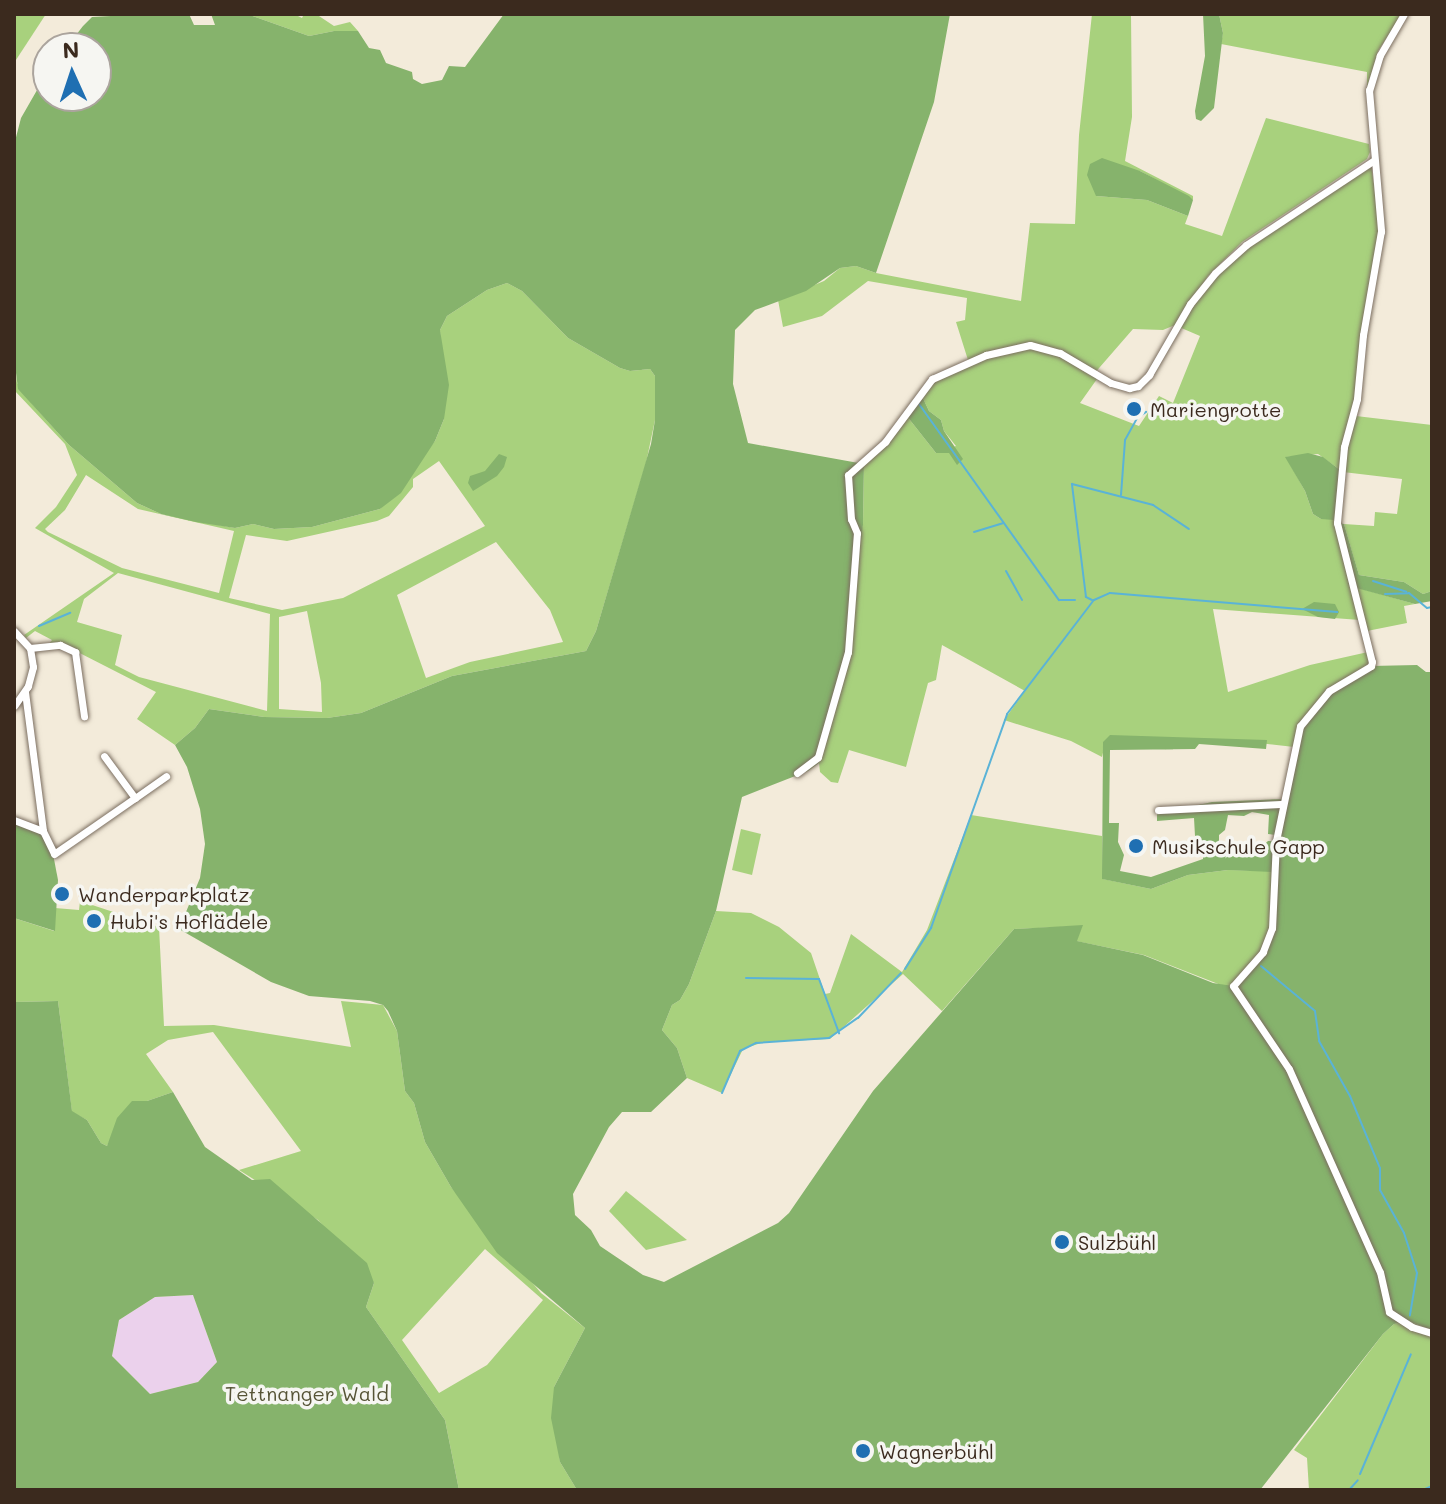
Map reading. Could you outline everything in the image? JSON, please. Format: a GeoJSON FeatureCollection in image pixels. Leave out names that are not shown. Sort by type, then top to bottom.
{"type":"FeatureCollection","features":[{"type":"Feature","properties":{"kind":"street"},"geometry":{"type":"LineString","coordinates":[[1404,14],[1380,55],[1371,81],[1373,161],[1381,231],[1363,335],[1355,411],[1344,447],[1337,523],[1372,662],[1371,666],[1329,691],[1300,726],[1282,804],[1273,864],[1275,907],[1272,928],[1263,952],[1233,986],[1289,1069],[1380,1272],[1389,1312],[1412,1327],[1432,1333]]}},
{"type":"Feature","properties":{"kind":"street"},"geometry":{"type":"LineString","coordinates":[[797,773],[811,766],[818,757],[848,652],[857,533],[851,519],[848,475],[885,442],[921,391],[941,373],[1017,346],[1048,348],[1120,386],[1134,388],[1142,383],[1190,304],[1215,273],[1246,245],[1373,161]]}},
{"type":"Feature","properties":{"kind":"street"},"geometry":{"type":"LineString","coordinates":[[14,631],[30,648],[33,667],[25,692],[14,706]]}},
{"type":"Feature","properties":{"kind":"street"},"geometry":{"type":"LineString","coordinates":[[30,648],[60,645],[75,652],[84,716]]}},
{"type":"Feature","properties":{"kind":"street"},"geometry":{"type":"LineString","coordinates":[[25,692],[43,831],[54,854],[166,776]]}},
{"type":"Feature","properties":{"kind":"street"},"geometry":{"type":"LineString","coordinates":[[104,756],[135,798]]}},
{"type":"Feature","properties":{"kind":"street"},"geometry":{"type":"LineString","coordinates":[[1158,810],[1282,804]]}},
{"type":"Feature","properties":{"kind":"street"},"geometry":{"type":"LineString","coordinates":[[14,820],[43,831]]}},
{"type":"Feature","properties":{"kind":"shaded area"},"geometry":{"type":"Polygon","coordinates":[[[193,1295],[217,1362],[198,1382],[150,1394],[112,1356],[119,1320],[155,1297],[193,1295]]]}},
{"type":"Feature","properties":{"kind":"green space"},"geometry":{"type":"Polygon","coordinates":[[[14,14],[46,14],[32,32],[14,63],[14,14]]]}},
{"type":"Feature","properties":{"kind":"green space"},"geometry":{"type":"Polygon","coordinates":[[[149,14],[189,14],[194,25],[215,25],[211,14],[247,14],[309,36],[334,31],[358,31],[369,48],[380,50],[386,63],[412,72],[413,79],[422,84],[442,80],[449,66],[465,67],[504,14],[950,14],[934,102],[876,273],[856,266],[840,268],[806,291],[755,310],[735,330],[733,384],[748,443],[864,464],[863,525],[843,666],[819,763],[808,771],[742,797],[716,911],[689,984],[680,1000],[672,1005],[662,1030],[677,1048],[687,1078],[651,1112],[622,1112],[609,1127],[573,1194],[575,1215],[591,1230],[600,1246],[643,1275],[664,1282],[778,1223],[789,1213],[873,1091],[1014,929],[1083,925],[1077,941],[1143,955],[1213,983],[1233,986],[1249,972],[1272,928],[1273,872],[1228,870],[1188,875],[1151,889],[1102,879],[1103,742],[1110,735],[1267,740],[1266,749],[1199,744],[1195,749],[1110,750],[1109,823],[1119,823],[1118,842],[1124,855],[1120,871],[1151,877],[1203,859],[1203,841],[1195,836],[1194,818],[1157,821],[1157,814],[1212,802],[1283,799],[1294,747],[1313,705],[1371,666],[1417,665],[1426,672],[1432,672],[1432,1330],[1408,1321],[1394,1324],[1383,1334],[1260,1490],[577,1490],[560,1462],[551,1418],[554,1387],[585,1328],[497,1253],[451,1187],[425,1142],[414,1103],[405,1091],[397,1031],[383,1005],[370,1001],[309,996],[271,982],[179,929],[200,878],[205,844],[200,809],[187,767],[175,745],[195,728],[209,709],[264,717],[327,718],[361,713],[452,676],[586,651],[596,631],[651,444],[655,420],[655,376],[650,369],[630,371],[620,368],[568,338],[522,291],[507,283],[487,290],[447,316],[440,330],[449,385],[444,419],[435,441],[401,493],[380,509],[312,527],[274,529],[253,524],[235,528],[196,522],[161,514],[137,503],[69,445],[18,389],[14,357],[14,145],[21,118],[32,99],[32,112],[112,112],[112,32],[78,32],[92,17],[149,14]],[[1252,812],[1244,816],[1228,815],[1225,830],[1219,835],[1219,850],[1255,853],[1268,841],[1275,841],[1276,835],[1268,834],[1269,815],[1252,812]]]}},
{"type":"Feature","properties":{"kind":"green space"},"geometry":{"type":"Polygon","coordinates":[[[247,14],[294,14],[302,18],[304,14],[316,14],[334,26],[350,22],[358,31],[334,31],[309,36],[247,14]]]}},
{"type":"Feature","properties":{"kind":"green space"},"geometry":{"type":"Polygon","coordinates":[[[1092,14],[1131,14],[1132,117],[1125,161],[1193,196],[1193,200],[1140,171],[1096,196],[1147,200],[1188,216],[1185,224],[1222,236],[1266,118],[1369,144],[1370,152],[1367,159],[1242,242],[1208,276],[1175,325],[1163,330],[1133,329],[1093,375],[1097,379],[1080,403],[1139,426],[1159,396],[1173,403],[1200,336],[1179,327],[1206,285],[1247,246],[1371,165],[1380,225],[1356,402],[1347,441],[1356,416],[1432,425],[1432,591],[1423,594],[1404,582],[1359,575],[1344,524],[1374,526],[1375,512],[1397,514],[1402,479],[1343,472],[1318,454],[1286,457],[1305,491],[1313,514],[1321,519],[1334,519],[1360,620],[1213,609],[1228,692],[1310,665],[1368,652],[1371,666],[1294,747],[1249,742],[1105,744],[1102,757],[1071,741],[1004,720],[1025,691],[942,645],[936,680],[928,683],[906,767],[849,750],[838,783],[831,782],[820,772],[819,763],[843,666],[855,548],[863,525],[864,464],[906,415],[936,453],[956,446],[944,431],[941,420],[929,411],[921,394],[933,377],[968,360],[956,322],[965,320],[967,298],[868,281],[822,316],[783,327],[778,300],[824,281],[840,268],[856,266],[876,273],[1021,301],[1030,223],[1075,224],[1079,135],[1092,14]]]}},
{"type":"Feature","properties":{"kind":"green space"},"geometry":{"type":"Polygon","coordinates":[[[1203,14],[1219,14],[1223,33],[1214,108],[1201,121],[1196,119],[1195,111],[1205,56],[1203,14]]]}},
{"type":"Feature","properties":{"kind":"green space"},"geometry":{"type":"Polygon","coordinates":[[[1219,14],[1402,14],[1378,51],[1367,88],[1367,72],[1221,44],[1223,33],[1219,14]]]}},
{"type":"Feature","properties":{"kind":"green space"},"geometry":{"type":"Polygon","coordinates":[[[1102,158],[1140,171],[1189,196],[1193,200],[1188,216],[1147,200],[1096,196],[1087,175],[1090,164],[1102,158]]]}},
{"type":"Feature","properties":{"kind":"green space"},"geometry":{"type":"Polygon","coordinates":[[[507,283],[522,291],[568,338],[620,368],[630,371],[650,369],[655,376],[655,420],[646,463],[596,631],[586,651],[452,676],[361,713],[327,718],[264,717],[209,709],[195,728],[175,745],[137,719],[156,692],[62,644],[49,644],[52,640],[35,631],[26,638],[24,635],[114,573],[35,528],[56,507],[77,475],[65,444],[15,391],[14,357],[17,383],[33,405],[69,445],[137,503],[161,514],[235,528],[253,524],[274,529],[312,527],[380,509],[435,441],[444,419],[440,330],[447,316],[487,290],[507,283]],[[439,461],[413,479],[413,487],[389,516],[377,521],[287,541],[246,535],[229,598],[282,610],[343,598],[485,526],[439,461]],[[86,475],[65,510],[45,529],[48,532],[122,568],[219,593],[234,531],[138,509],[86,475]],[[496,542],[397,595],[426,678],[470,662],[563,642],[550,610],[496,542]],[[118,573],[84,599],[77,622],[122,635],[115,665],[139,677],[267,711],[270,614],[118,573]],[[307,611],[279,617],[279,709],[322,712],[321,683],[307,611]]]}},
{"type":"Feature","properties":{"kind":"green space"},"geometry":{"type":"Polygon","coordinates":[[[921,394],[929,411],[941,420],[944,431],[963,459],[957,465],[949,453],[936,453],[906,415],[921,394]]]}},
{"type":"Feature","properties":{"kind":"green space"},"geometry":{"type":"Polygon","coordinates":[[[1308,453],[1323,457],[1340,470],[1339,523],[1344,524],[1359,575],[1404,582],[1423,594],[1432,591],[1432,601],[1415,604],[1349,586],[1334,520],[1321,519],[1313,514],[1305,491],[1285,457],[1308,453]]]}},
{"type":"Feature","properties":{"kind":"green space"},"geometry":{"type":"Polygon","coordinates":[[[499,454],[507,457],[504,467],[497,476],[473,491],[468,483],[470,476],[485,471],[499,454]]]}},
{"type":"Feature","properties":{"kind":"green space"},"geometry":{"type":"Polygon","coordinates":[[[1355,587],[1415,604],[1404,606],[1407,623],[1367,631],[1355,587]]]}},
{"type":"Feature","properties":{"kind":"green space"},"geometry":{"type":"Polygon","coordinates":[[[1314,602],[1335,604],[1339,612],[1335,619],[1318,617],[1302,609],[1314,602]]]}},
{"type":"Feature","properties":{"kind":"green space"},"geometry":{"type":"Polygon","coordinates":[[[971,815],[1102,836],[1103,879],[1151,889],[1188,875],[1228,870],[1273,871],[1275,907],[1263,952],[1233,986],[1226,987],[1144,955],[1076,941],[1082,926],[1014,929],[942,1011],[903,974],[830,1039],[764,1042],[743,1049],[722,1093],[687,1078],[677,1048],[662,1030],[672,1005],[680,1000],[689,984],[716,911],[751,913],[779,927],[811,953],[825,994],[830,993],[851,934],[902,972],[927,930],[971,815]]]}},
{"type":"Feature","properties":{"kind":"green space"},"geometry":{"type":"Polygon","coordinates":[[[14,822],[43,833],[53,854],[58,880],[55,931],[14,918],[14,822]]]}},
{"type":"Feature","properties":{"kind":"green space"},"geometry":{"type":"Polygon","coordinates":[[[741,829],[761,834],[752,875],[732,870],[741,829]]]}},
{"type":"Feature","properties":{"kind":"green space"},"geometry":{"type":"Polygon","coordinates":[[[80,901],[159,927],[164,1026],[214,1025],[351,1047],[341,1001],[383,1005],[397,1031],[405,1091],[414,1103],[425,1142],[451,1187],[541,1293],[585,1328],[554,1387],[560,1462],[577,1490],[459,1490],[445,1420],[366,1307],[374,1283],[318,1220],[239,1170],[301,1151],[213,1032],[168,1040],[146,1054],[173,1092],[147,1101],[112,1136],[107,1146],[101,1143],[87,1120],[72,1112],[58,1001],[14,1002],[14,918],[54,931],[55,908],[79,910],[80,901]],[[485,1249],[402,1340],[439,1393],[487,1365],[543,1300],[485,1249]]]}},
{"type":"Feature","properties":{"kind":"green space","name":"Tettnanger Wald"},"geometry":{"type":"Polygon","coordinates":[[[58,1001],[72,1111],[87,1120],[101,1143],[107,1146],[117,1118],[132,1101],[147,1101],[173,1092],[205,1147],[252,1180],[270,1179],[367,1263],[374,1283],[366,1307],[445,1420],[459,1490],[14,1490],[14,1002],[58,1001]],[[193,1295],[155,1297],[119,1320],[112,1356],[150,1394],[198,1382],[217,1362],[193,1295]]]}},
{"type":"Feature","properties":{"kind":"green space"},"geometry":{"type":"Polygon","coordinates":[[[626,1191],[687,1240],[646,1250],[609,1211],[626,1191]]]}},
{"type":"Feature","properties":{"kind":"green space"},"geometry":{"type":"Polygon","coordinates":[[[1408,1321],[1432,1330],[1432,1490],[1309,1490],[1307,1458],[1294,1450],[1383,1334],[1394,1324],[1408,1321]]]}},
{"type":"Feature","properties":{"kind":"waterway"},"geometry":{"type":"LineString","coordinates":[[919,404],[1059,600],[1075,600]]}},
{"type":"Feature","properties":{"kind":"waterway"},"geometry":{"type":"LineString","coordinates":[[1121,495],[1125,440],[1137,418],[1146,412]]}},
{"type":"Feature","properties":{"kind":"waterway"},"geometry":{"type":"LineString","coordinates":[[1092,600],[1086,597],[1072,484],[1153,505],[1189,529]]}},
{"type":"Feature","properties":{"kind":"waterway"},"geometry":{"type":"LineString","coordinates":[[974,532],[1003,523]]}},
{"type":"Feature","properties":{"kind":"waterway"},"geometry":{"type":"LineString","coordinates":[[1006,571],[1022,600]]}},
{"type":"Feature","properties":{"kind":"waterway"},"geometry":{"type":"LineString","coordinates":[[1373,581],[1406,592]]}},
{"type":"Feature","properties":{"kind":"waterway"},"geometry":{"type":"LineString","coordinates":[[905,969],[931,928],[1007,714],[1094,600],[1110,593],[1337,612]]}},
{"type":"Feature","properties":{"kind":"waterway"},"geometry":{"type":"LineString","coordinates":[[1385,594],[1409,593],[1427,608],[1432,607]]}},
{"type":"Feature","properties":{"kind":"waterway"},"geometry":{"type":"LineString","coordinates":[[39,626],[70,613]]}},
{"type":"Feature","properties":{"kind":"waterway"},"geometry":{"type":"LineString","coordinates":[[1261,966],[1315,1011],[1319,1041],[1350,1096],[1380,1168],[1380,1190],[1404,1233],[1417,1273],[1410,1315]]}},
{"type":"Feature","properties":{"kind":"waterway"},"geometry":{"type":"LineString","coordinates":[[722,1093],[740,1051],[756,1043],[829,1038],[858,1018],[901,973]]}},
{"type":"Feature","properties":{"kind":"waterway"},"geometry":{"type":"LineString","coordinates":[[746,978],[819,979],[839,1033]]}},
{"type":"Feature","properties":{"kind":"waterway"},"geometry":{"type":"LineString","coordinates":[[1360,1474],[1411,1354]]}},
{"type":"Feature","properties":{"kind":"waterway"},"geometry":{"type":"LineString","coordinates":[[1349,1490],[1358,1480]]}},
{"type":"Feature","properties":{"kind":"waterway"},"geometry":{"type":"LineString","coordinates":[[1423,1490],[1432,1486]]}},
{"type":"Feature","properties":{"kind":"place","name":"Mariengrotte"},"geometry":{"type":"Point","coordinates":[1134,409]}},
{"type":"Feature","properties":{"kind":"place","name":"Musikschule Gapp"},"geometry":{"type":"Point","coordinates":[1136,846]}},
{"type":"Feature","properties":{"kind":"place","name":"Wanderparkplatz"},"geometry":{"type":"Point","coordinates":[62,894]}},
{"type":"Feature","properties":{"kind":"place","name":"Hubi's Hoflädele"},"geometry":{"type":"Point","coordinates":[94,921]}},
{"type":"Feature","properties":{"kind":"place","name":"Sulzbühl"},"geometry":{"type":"Point","coordinates":[1062,1242]}},
{"type":"Feature","properties":{"kind":"place","name":"Wagnerbühl"},"geometry":{"type":"Point","coordinates":[863,1451]}}]}
